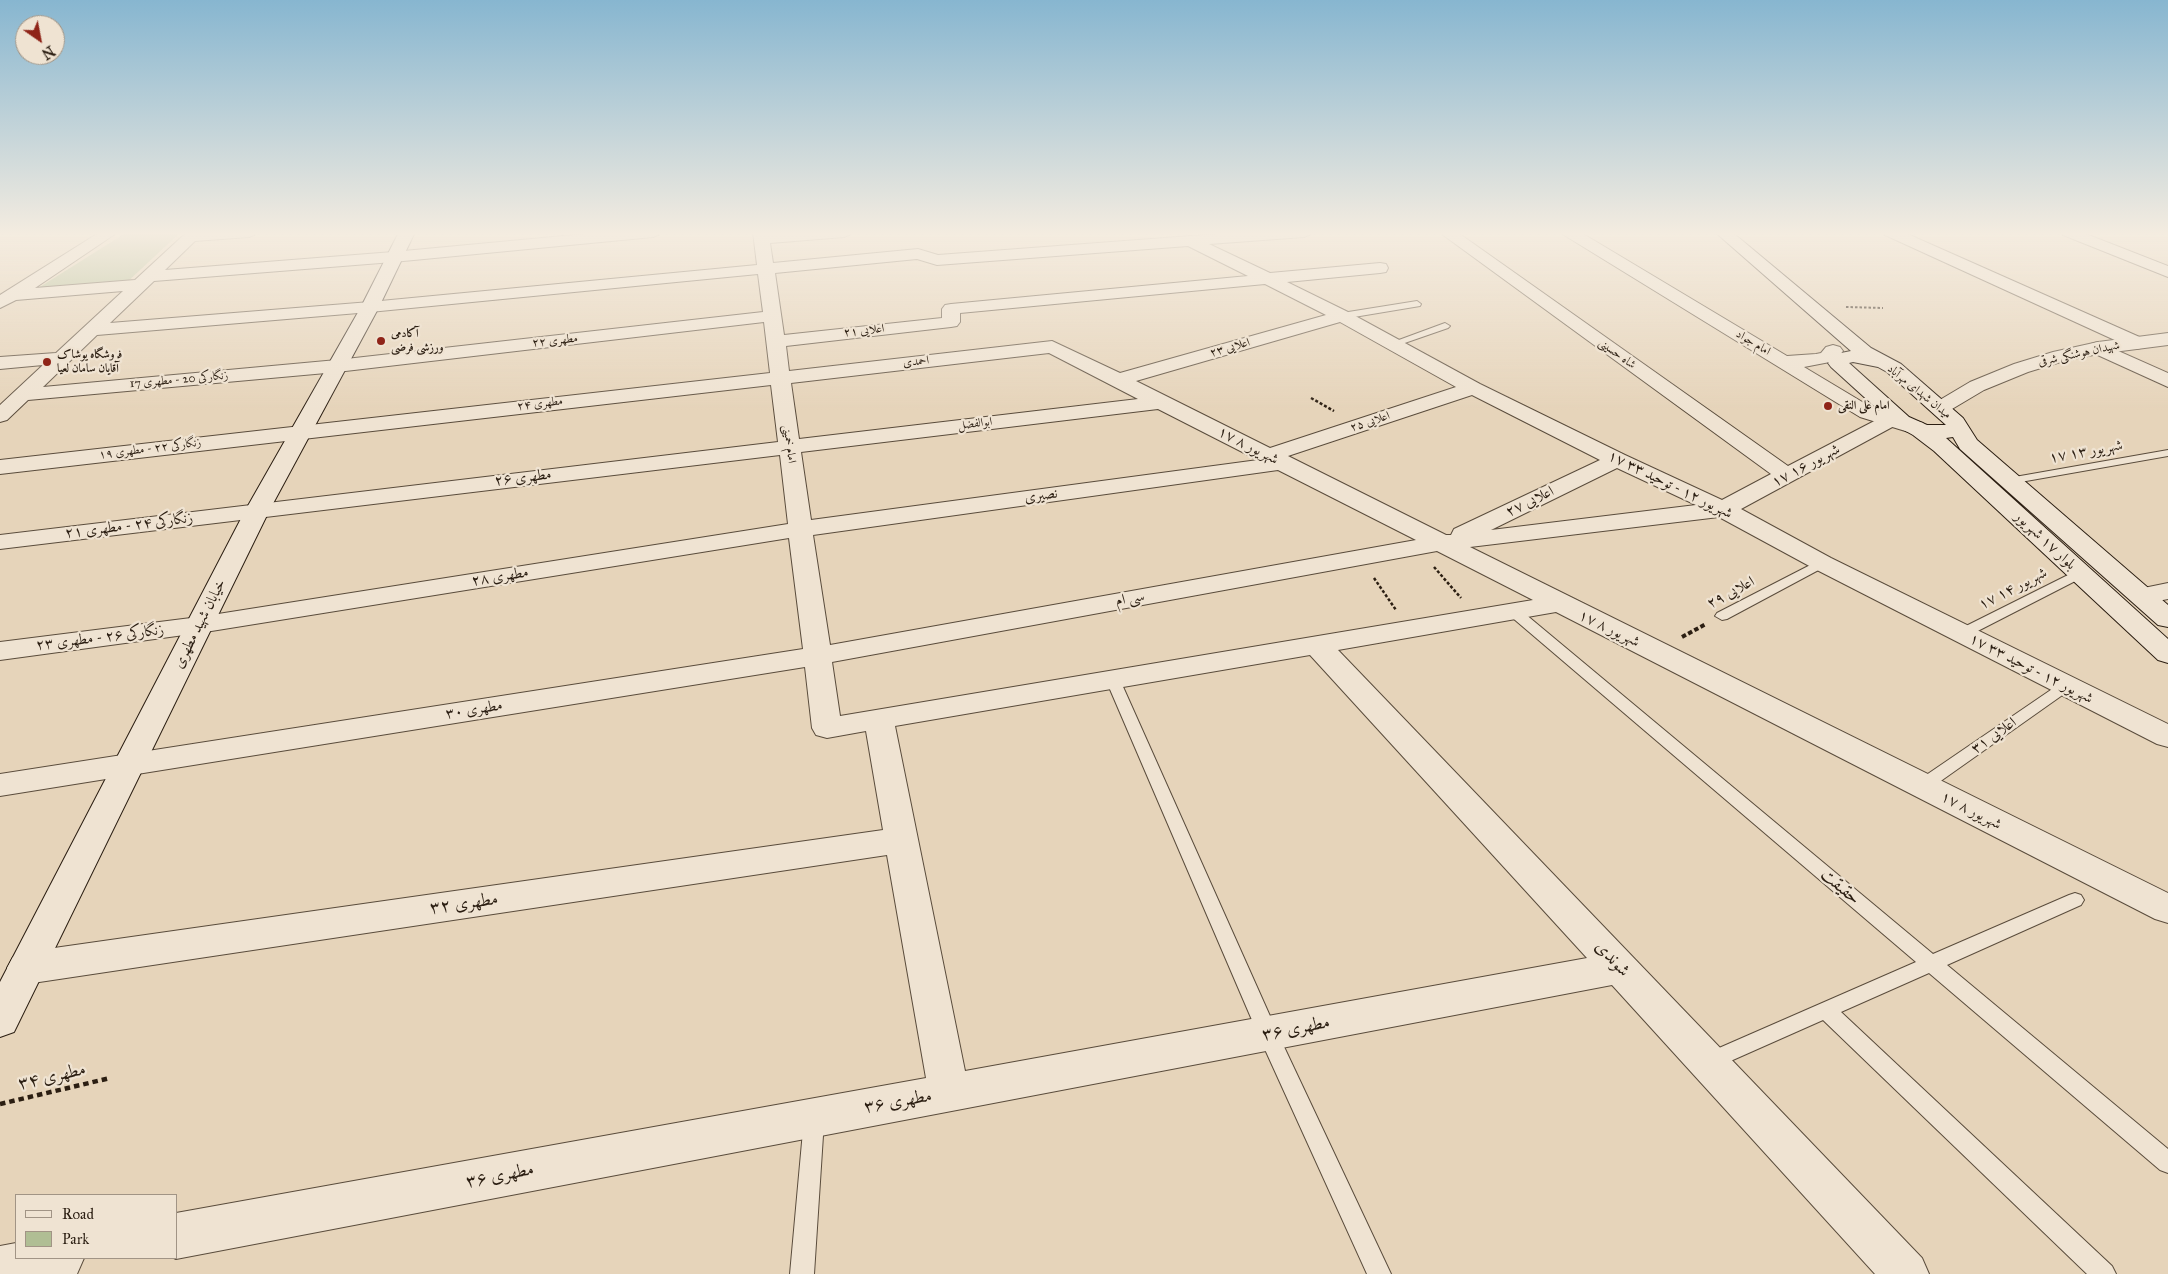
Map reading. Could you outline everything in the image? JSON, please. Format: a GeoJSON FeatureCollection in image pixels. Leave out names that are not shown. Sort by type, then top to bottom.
{"type":"FeatureCollection","features":[{"type":"Feature","properties":{"kind":"street"},"geometry":{"type":"LineString","coordinates":[[6,299],[18,291]]}},
{"type":"Feature","properties":{"kind":"street"},"geometry":{"type":"LineString","coordinates":[[6,299],[61,291]]}},
{"type":"Feature","properties":{"kind":"street"},"geometry":{"type":"LineString","coordinates":[[0,416],[132,291]]}},
{"type":"Feature","properties":{"kind":"street","name":"خیابان شهید مطهری"},"geometry":{"type":"LineString","coordinates":[[0,1020],[257,511],[377,291]]}},
{"type":"Feature","properties":{"kind":"street"},"geometry":{"type":"LineString","coordinates":[[90,330],[370,307],[528,291]]}},
{"type":"Feature","properties":{"kind":"street","name":"امام خمینی"},"geometry":{"type":"LineString","coordinates":[[769,291],[827,728],[879,719]]}},
{"type":"Feature","properties":{"kind":"street","name":"اعلایی ۲۱"},"geometry":{"type":"LineString","coordinates":[[776,341],[951,322],[951,309],[1136,291]]}},
{"type":"Feature","properties":{"kind":"street","name":"۱۷ شهریور ۱۲ - توحید ۳۳"},"geometry":{"type":"LineString","coordinates":[[1293,291],[1342,316],[1473,388],[1617,460],[1723,509],[1822,563],[2168,737]]}},
{"type":"Feature","properties":{"kind":"street","name":"شاه حسینی"},"geometry":{"type":"LineString","coordinates":[[1530,291],[1788,476]]}},
{"type":"Feature","properties":{"kind":"street","name":"امام جواد"},"geometry":{"type":"LineString","coordinates":[[1668,291],[1867,413],[1889,422],[1918,429]]}},
{"type":"Feature","properties":{"kind":"street"},"geometry":{"type":"LineString","coordinates":[[1787,291],[1864,352],[1884,363]]}},
{"type":"Feature","properties":{"kind":"street"},"geometry":{"type":"LineString","coordinates":[[2022,291],[2137,343]]}},
{"type":"Feature","properties":{"kind":"street","name":"مطهری ۲۲"},"geometry":{"type":"LineString","coordinates":[[337,366],[772,316]]}},
{"type":"Feature","properties":{"kind":"street","name":"اعلایی ۲۳"},"geometry":{"type":"LineString","coordinates":[[1118,380],[1342,316]]}},
{"type":"Feature","properties":{"kind":"street"},"geometry":{"type":"LineString","coordinates":[[1818,338],[1836,356]]}},
{"type":"Feature","properties":{"kind":"street","name":"شهیدان هوشنگی شرقی"},"geometry":{"type":"LineString","coordinates":[[1940,408],[1977,386],[2021,368],[2060,356],[2098,348],[2168,339]]}},
{"type":"Feature","properties":{"kind":"street","name":"۱۷ شهریور ۸"},"geometry":{"type":"LineString","coordinates":[[1052,347],[1275,460],[1430,546],[1558,604],[1655,651],[2168,910]]}},
{"type":"Feature","properties":{"kind":"street","name":"احمدی"},"geometry":{"type":"LineString","coordinates":[[780,376],[1052,347]]}},
{"type":"Feature","properties":{"kind":"street"},"geometry":{"type":"LineString","coordinates":[[2098,348],[2168,381]]}},
{"type":"Feature","properties":{"kind":"street"},"geometry":{"type":"LineString","coordinates":[[1785,362],[1817,360],[1836,356]]}},
{"type":"Feature","properties":{"kind":"street","name":"میدان شهدای مهرآباد"},"geometry":{"type":"LineString","coordinates":[[1836,356],[1853,356],[1884,363],[1894,368],[1956,422],[1958,427],[1949,432],[1918,429],[1894,415],[1842,368],[1836,356]]}},
{"type":"Feature","properties":{"kind":"street"},"geometry":{"type":"LineString","coordinates":[[0,363],[60,358]]}},
{"type":"Feature","properties":{"kind":"street","name":"زنگارکی 20 - مطهری 17"},"geometry":{"type":"LineString","coordinates":[[21,395],[337,366]]}},
{"type":"Feature","properties":{"kind":"street","name":"مطهری ۲۴"},"geometry":{"type":"LineString","coordinates":[[300,432],[780,376]]}},
{"type":"Feature","properties":{"kind":"street","name":"اعلایی ۲۵"},"geometry":{"type":"LineString","coordinates":[[1275,460],[1473,388]]}},
{"type":"Feature","properties":{"kind":"street","name":"ابوالفضل"},"geometry":{"type":"LineString","coordinates":[[790,446],[1161,402]]}},
{"type":"Feature","properties":{"kind":"street","name":"۱۷ شهریور ۱۶"},"geometry":{"type":"LineString","coordinates":[[1430,546],[1723,509],[1889,422]]}},
{"type":"Feature","properties":{"kind":"street","name":"بلوار ۱۷ شهریور"},"geometry":{"type":"LineString","coordinates":[[1958,427],[1968,444],[2168,619]]}},
{"type":"Feature","properties":{"kind":"street","name":"بلوار ۱۷ شهریور"},"geometry":{"type":"LineString","coordinates":[[1918,429],[1942,446],[2168,654]]}},
{"type":"Feature","properties":{"kind":"street","name":"زنگارکی ۲۲ - مطهری ۱۹"},"geometry":{"type":"LineString","coordinates":[[0,467],[300,432]]}},
{"type":"Feature","properties":{"kind":"street","name":"مطهری ۲۶"},"geometry":{"type":"LineString","coordinates":[[257,511],[790,446]]}},
{"type":"Feature","properties":{"kind":"street","name":"نصیری"},"geometry":{"type":"LineString","coordinates":[[801,529],[1275,460]]}},
{"type":"Feature","properties":{"kind":"street","name":"اعلایی ۲۷"},"geometry":{"type":"LineString","coordinates":[[1430,546],[1617,460]]}},
{"type":"Feature","properties":{"kind":"street","name":"زنگارکی ۲۴ - مطهری ۲۱"},"geometry":{"type":"LineString","coordinates":[[0,542],[257,511]]}},
{"type":"Feature","properties":{"kind":"street","name":"مطهری ۲۸"},"geometry":{"type":"LineString","coordinates":[[199,624],[801,529]]}},
{"type":"Feature","properties":{"kind":"street","name":"سی ام"},"geometry":{"type":"LineString","coordinates":[[818,656],[1430,546]]}},
{"type":"Feature","properties":{"kind":"street"},"geometry":{"type":"LineString","coordinates":[[2143,596],[2168,591]]}},
{"type":"Feature","properties":{"kind":"street"},"geometry":{"type":"LineString","coordinates":[[949,1093],[879,719],[1558,604]]}},
{"type":"Feature","properties":{"kind":"street","name":"زنگارکی ۲۶ - مطهری ۲۳"},"geometry":{"type":"LineString","coordinates":[[0,651],[199,624]]}},
{"type":"Feature","properties":{"kind":"street","name":"شوندی"},"geometry":{"type":"LineString","coordinates":[[1317,644],[1906,1274]]}},
{"type":"Feature","properties":{"kind":"street","name":"مطهری ۳۰"},"geometry":{"type":"LineString","coordinates":[[0,784],[818,656]]}},
{"type":"Feature","properties":{"kind":"street","name":"مطهری ۳۲"},"geometry":{"type":"LineString","coordinates":[[26,968],[902,840]]}},
{"type":"Feature","properties":{"kind":"street","name":"مطهری ۳۶"},"geometry":{"type":"LineString","coordinates":[[178,1236],[1620,968]]}},
{"type":"Feature","properties":{"kind":"street"},"geometry":{"type":"LineString","coordinates":[[0,1269],[55,1259]]}},
{"type":"Feature","properties":{"kind":"lane"},"geometry":{"type":"LineString","coordinates":[[1342,316],[1417,304]]}},
{"type":"Feature","properties":{"kind":"lane"},"geometry":{"type":"LineString","coordinates":[[1393,344],[1445,326]]}},
{"type":"Feature","properties":{"kind":"lane","name":"۱۷ شهریور ۱۳"},"geometry":{"type":"LineString","coordinates":[[2009,481],[2168,453]]}},
{"type":"Feature","properties":{"kind":"lane","name":"اعلایی ۲۹"},"geometry":{"type":"LineString","coordinates":[[1722,616],[1822,563]]}},
{"type":"Feature","properties":{"kind":"lane","name":"۱۷ شهریور ۱۴"},"geometry":{"type":"LineString","coordinates":[[1961,634],[2080,573]]}},
{"type":"Feature","properties":{"kind":"lane","name":"حقیقت"},"geometry":{"type":"LineString","coordinates":[[1513,611],[2168,1163]]}},
{"type":"Feature","properties":{"kind":"lane"},"geometry":{"type":"LineString","coordinates":[[1113,680],[1268,1034],[1379,1274]]}},
{"type":"Feature","properties":{"kind":"lane","name":"اعلایی ۳۱"},"geometry":{"type":"LineString","coordinates":[[1922,786],[2066,686]]}},
{"type":"Feature","properties":{"kind":"lane"},"geometry":{"type":"LineString","coordinates":[[1708,1062],[2075,900]]}},
{"type":"Feature","properties":{"kind":"lane"},"geometry":{"type":"LineString","coordinates":[[1825,1010],[2104,1274]]}},
{"type":"Feature","properties":{"kind":"lane"},"geometry":{"type":"LineString","coordinates":[[802,1274],[814,1118]]}},
{"type":"Feature","properties":{"kind":"path"},"geometry":{"type":"LineString","coordinates":[[1430,546],[1478,617]]}},
{"type":"Feature","properties":{"kind":"path"},"geometry":{"type":"LineString","coordinates":[[1360,558],[1409,629]]}},
{"type":"Feature","properties":{"kind":"path","name":"اعلایی ۲۹"},"geometry":{"type":"LineString","coordinates":[[1655,651],[1722,616]]}},
{"type":"Feature","properties":{"kind":"path","name":"مطهری ۳۴"},"geometry":{"type":"LineString","coordinates":[[0,1104],[110,1078]]}},
{"type":"Feature","properties":{"kind":"place","name":"آکادمی ورزشی فرضی"},"geometry":{"type":"Point","coordinates":[381,341]}},
{"type":"Feature","properties":{"kind":"place","name":"فروشگاه پوشاک آقایان سامان لعیا"},"geometry":{"type":"Point","coordinates":[47,362]}},
{"type":"Feature","properties":{"kind":"place","name":"امام علی النقی"},"geometry":{"type":"Point","coordinates":[1828,406]}}]}
